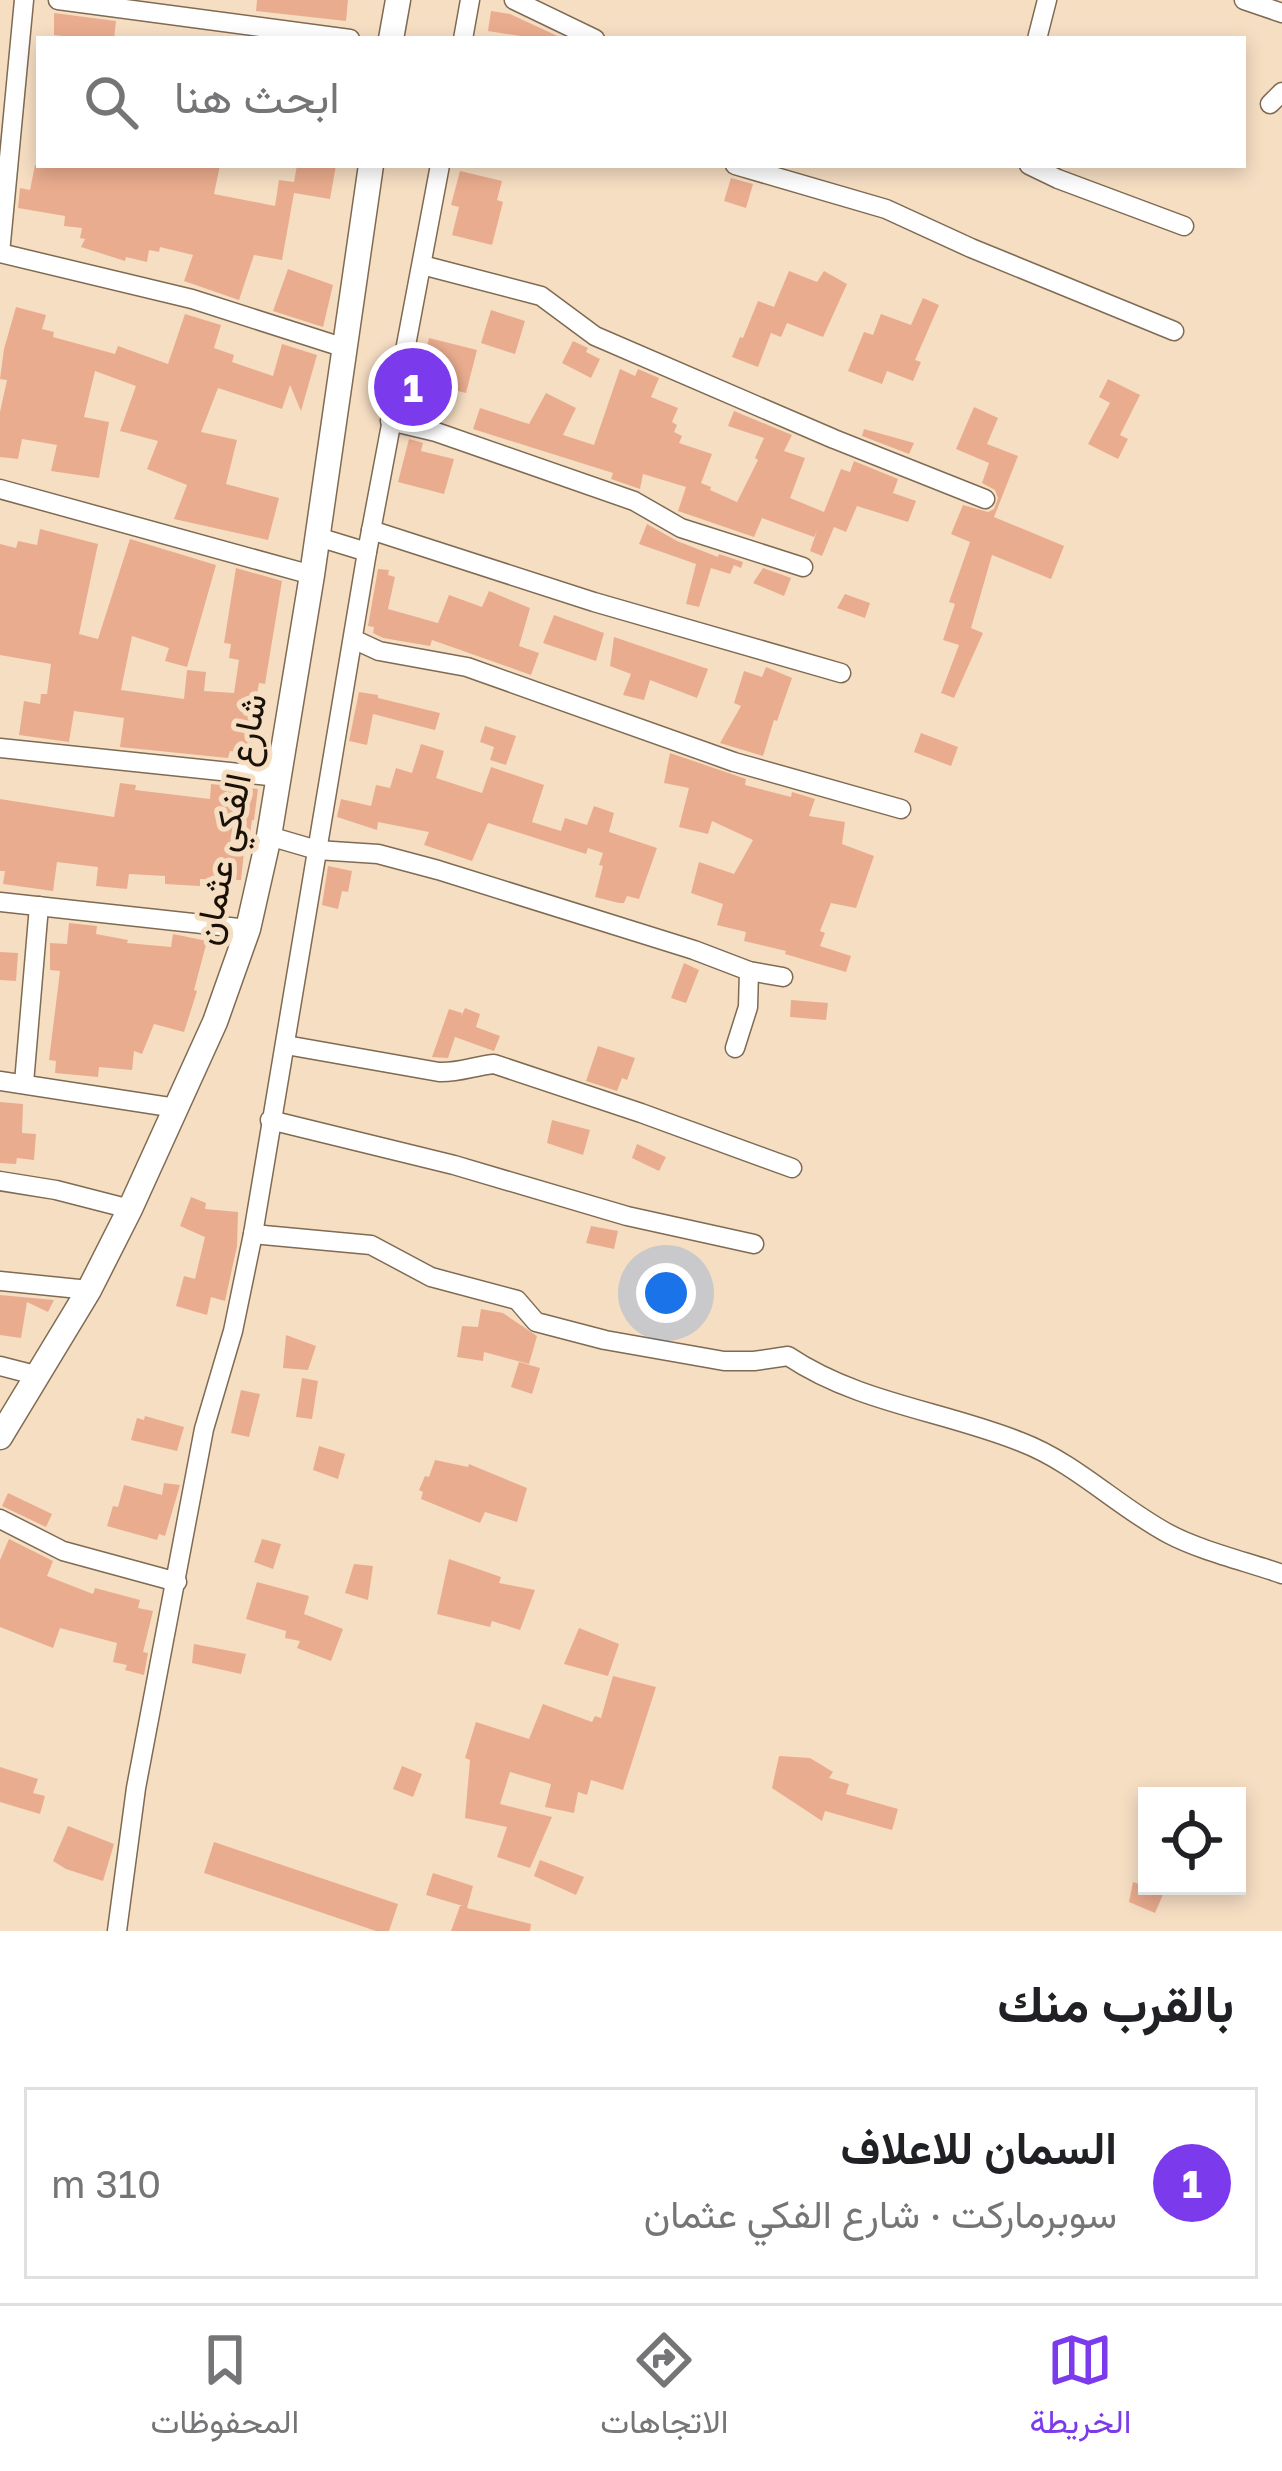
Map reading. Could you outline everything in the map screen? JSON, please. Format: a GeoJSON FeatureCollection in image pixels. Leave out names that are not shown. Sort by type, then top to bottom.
{"type":"FeatureCollection","features":[{"type":"Feature","properties":{"kind":"street"},"geometry":{"type":"LineString","coordinates":[[24,0],[0,253],[192,299],[345,348]]}},
{"type":"Feature","properties":{"kind":"street"},"geometry":{"type":"LineString","coordinates":[[58,0],[328,36]]}},
{"type":"Feature","properties":{"kind":"street"},"geometry":{"type":"LineString","coordinates":[[392,36],[398,0]]}},
{"type":"Feature","properties":{"kind":"street"},"geometry":{"type":"LineString","coordinates":[[464,36],[470,0]]}},
{"type":"Feature","properties":{"kind":"street"},"geometry":{"type":"LineString","coordinates":[[514,0],[589,36]]}},
{"type":"Feature","properties":{"kind":"street"},"geometry":{"type":"LineString","coordinates":[[1038,36],[1047,0]]}},
{"type":"Feature","properties":{"kind":"street"},"geometry":{"type":"LineString","coordinates":[[1244,0],[1282,13]]}},
{"type":"Feature","properties":{"kind":"street"},"geometry":{"type":"LineString","coordinates":[[17,93],[36,96]]}},
{"type":"Feature","properties":{"kind":"street","name":"شارع الفكي عثمان"},"geometry":{"type":"LineString","coordinates":[[0,1437],[130,1210],[215,1022],[248,929],[269,836],[312,575],[370,168]]}},
{"type":"Feature","properties":{"kind":"street"},"geometry":{"type":"LineString","coordinates":[[117,1931],[136,1788],[204,1429],[233,1331],[253,1234],[367,552],[439,168]]}},
{"type":"Feature","properties":{"kind":"street"},"geometry":{"type":"LineString","coordinates":[[745,168],[886,209],[1174,331]]}},
{"type":"Feature","properties":{"kind":"street"},"geometry":{"type":"LineString","coordinates":[[1034,168],[1184,226]]}},
{"type":"Feature","properties":{"kind":"street"},"geometry":{"type":"LineString","coordinates":[[422,265],[541,296],[596,336],[985,499]]}},
{"type":"Feature","properties":{"kind":"street"},"geometry":{"type":"LineString","coordinates":[[390,421],[436,432],[613,493],[681,527],[803,567]]}},
{"type":"Feature","properties":{"kind":"street"},"geometry":{"type":"LineString","coordinates":[[0,489],[312,575]]}},
{"type":"Feature","properties":{"kind":"street"},"geometry":{"type":"LineString","coordinates":[[371,530],[594,602],[841,673]]}},
{"type":"Feature","properties":{"kind":"street"},"geometry":{"type":"LineString","coordinates":[[318,537],[367,552]]}},
{"type":"Feature","properties":{"kind":"street"},"geometry":{"type":"LineString","coordinates":[[353,640],[379,651],[467,667],[734,762],[901,809]]}},
{"type":"Feature","properties":{"kind":"street"},"geometry":{"type":"LineString","coordinates":[[0,748],[278,777]]}},
{"type":"Feature","properties":{"kind":"street"},"geometry":{"type":"LineString","coordinates":[[269,836],[317,850],[378,854],[438,870],[749,970],[784,977]]}},
{"type":"Feature","properties":{"kind":"street"},"geometry":{"type":"LineString","coordinates":[[0,902],[248,929]]}},
{"type":"Feature","properties":{"kind":"street"},"geometry":{"type":"LineString","coordinates":[[24,1083],[39,906]]}},
{"type":"Feature","properties":{"kind":"street"},"geometry":{"type":"LineString","coordinates":[[735,1048],[748,1006],[749,970]]}},
{"type":"Feature","properties":{"kind":"street"},"geometry":{"type":"LineString","coordinates":[[286,1045],[439,1072],[494,1064],[792,1168]]}},
{"type":"Feature","properties":{"kind":"street"},"geometry":{"type":"LineString","coordinates":[[0,1081],[176,1108]]}},
{"type":"Feature","properties":{"kind":"street"},"geometry":{"type":"LineString","coordinates":[[270,1120],[627,1216],[754,1244]]}},
{"type":"Feature","properties":{"kind":"street"},"geometry":{"type":"LineString","coordinates":[[0,1181],[130,1210]]}},
{"type":"Feature","properties":{"kind":"street"},"geometry":{"type":"LineString","coordinates":[[253,1234],[371,1245],[431,1277],[517,1300],[536,1322],[605,1340],[724,1361],[788,1357],[879,1399],[1024,1443],[1074,1470],[1170,1535],[1282,1574]]}},
{"type":"Feature","properties":{"kind":"street"},"geometry":{"type":"LineString","coordinates":[[0,1281],[88,1289]]}},
{"type":"Feature","properties":{"kind":"street"},"geometry":{"type":"LineString","coordinates":[[0,1366],[39,1376]]}},
{"type":"Feature","properties":{"kind":"street"},"geometry":{"type":"LineString","coordinates":[[0,1519],[64,1551],[177,1582]]}},
{"type":"Feature","properties":{"kind":"building"},"geometry":{"type":"Polygon","coordinates":[[[257,0],[348,0],[346,21],[256,11],[257,0]]]}},
{"type":"Feature","properties":{"kind":"building"},"geometry":{"type":"Polygon","coordinates":[[[491,11],[510,14],[558,36],[520,36],[488,31],[491,11]]]}},
{"type":"Feature","properties":{"kind":"building"},"geometry":{"type":"Polygon","coordinates":[[[54,13],[116,21],[114,36],[54,35],[54,13]]]}},
{"type":"Feature","properties":{"kind":"building"},"geometry":{"type":"Polygon","coordinates":[[[35,165],[219,168],[214,194],[275,206],[279,180],[294,182],[296,168],[335,168],[330,199],[294,193],[282,260],[254,255],[239,300],[184,281],[193,255],[160,247],[159,252],[149,250],[147,262],[126,257],[125,261],[81,247],[82,228],[64,226],[65,216],[18,208],[20,188],[30,190],[35,165]]]}},
{"type":"Feature","properties":{"kind":"building"},"geometry":{"type":"Polygon","coordinates":[[[460,171],[502,181],[497,200],[503,202],[492,245],[452,235],[459,207],[451,205],[460,171]]]}},
{"type":"Feature","properties":{"kind":"building"},"geometry":{"type":"Polygon","coordinates":[[[731,178],[753,184],[746,208],[724,201],[731,178]]]}},
{"type":"Feature","properties":{"kind":"building"},"geometry":{"type":"Polygon","coordinates":[[[288,269],[333,285],[323,327],[273,311],[288,269]]]}},
{"type":"Feature","properties":{"kind":"building"},"geometry":{"type":"Polygon","coordinates":[[[789,271],[817,282],[824,271],[847,284],[823,337],[787,323],[781,337],[771,333],[758,367],[732,357],[758,301],[774,307],[789,271]]]}},
{"type":"Feature","properties":{"kind":"building"},"geometry":{"type":"Polygon","coordinates":[[[923,298],[939,305],[915,360],[921,362],[913,381],[887,371],[882,384],[848,371],[864,332],[873,335],[881,314],[911,325],[923,298]]]}},
{"type":"Feature","properties":{"kind":"building"},"geometry":{"type":"Polygon","coordinates":[[[16,307],[46,315],[42,329],[54,332],[53,337],[115,354],[118,346],[168,364],[185,314],[221,325],[214,348],[234,355],[232,362],[273,376],[282,344],[317,355],[301,411],[290,385],[282,409],[218,388],[201,432],[237,440],[226,484],[279,498],[268,540],[174,519],[187,485],[147,469],[158,441],[120,431],[136,386],[95,371],[84,417],[109,422],[99,478],[51,471],[57,445],[22,439],[18,459],[0,457],[0,412],[7,380],[0,379],[16,307]]]}},
{"type":"Feature","properties":{"kind":"building"},"geometry":{"type":"Polygon","coordinates":[[[491,310],[525,321],[515,354],[481,343],[491,310]]]}},
{"type":"Feature","properties":{"kind":"building"},"geometry":{"type":"Polygon","coordinates":[[[429,338],[477,350],[466,393],[436,386],[429,416],[411,412],[429,338]]]}},
{"type":"Feature","properties":{"kind":"building"},"geometry":{"type":"Polygon","coordinates":[[[573,341],[600,359],[591,378],[562,363],[573,341]]]}},
{"type":"Feature","properties":{"kind":"building"},"geometry":{"type":"Polygon","coordinates":[[[620,369],[635,376],[638,369],[659,378],[651,397],[678,408],[672,422],[677,425],[674,432],[682,436],[679,443],[712,454],[701,483],[710,490],[737,502],[758,460],[764,438],[728,426],[734,411],[792,435],[784,451],[805,458],[790,498],[824,512],[841,469],[850,472],[854,461],[898,479],[893,493],[916,501],[908,522],[857,506],[846,532],[834,527],[822,556],[810,551],[817,531],[814,537],[762,518],[754,537],[678,511],[686,487],[643,474],[640,489],[611,479],[613,473],[473,429],[480,408],[529,424],[546,393],[576,408],[563,435],[594,445],[620,369]]]}},
{"type":"Feature","properties":{"kind":"building"},"geometry":{"type":"Polygon","coordinates":[[[1108,379],[1140,395],[1120,435],[1128,439],[1118,459],[1088,444],[1110,403],[1099,397],[1108,379]]]}},
{"type":"Feature","properties":{"kind":"building"},"geometry":{"type":"Polygon","coordinates":[[[974,407],[998,418],[987,444],[1018,456],[994,517],[1064,546],[1051,579],[992,555],[971,628],[983,633],[954,698],[941,693],[959,645],[943,640],[955,604],[949,602],[970,542],[951,534],[963,505],[988,512],[998,498],[995,490],[982,483],[989,463],[956,449],[974,407]]]}},
{"type":"Feature","properties":{"kind":"building"},"geometry":{"type":"Polygon","coordinates":[[[864,429],[914,443],[909,454],[862,436],[864,429]]]}},
{"type":"Feature","properties":{"kind":"building"},"geometry":{"type":"Polygon","coordinates":[[[409,439],[423,443],[421,451],[454,459],[444,494],[398,482],[409,439]]]}},
{"type":"Feature","properties":{"kind":"building"},"geometry":{"type":"Polygon","coordinates":[[[647,524],[677,541],[743,562],[741,568],[734,565],[730,574],[711,568],[699,607],[686,604],[696,564],[639,544],[647,524]]]}},
{"type":"Feature","properties":{"kind":"building"},"geometry":{"type":"Polygon","coordinates":[[[40,529],[98,544],[79,634],[98,639],[130,539],[216,565],[187,667],[165,661],[169,648],[132,636],[121,690],[184,699],[187,670],[206,672],[204,691],[234,693],[239,660],[229,658],[231,644],[224,643],[236,568],[282,581],[265,684],[259,683],[250,732],[251,754],[230,751],[228,758],[120,747],[124,718],[74,711],[69,742],[19,735],[24,701],[40,704],[41,694],[47,694],[51,664],[0,655],[0,544],[37,545],[40,529]]]}},
{"type":"Feature","properties":{"kind":"building"},"geometry":{"type":"Polygon","coordinates":[[[763,568],[791,578],[784,596],[753,583],[763,568]]]}},
{"type":"Feature","properties":{"kind":"building"},"geometry":{"type":"Polygon","coordinates":[[[378,569],[389,570],[388,575],[395,577],[388,609],[438,623],[449,595],[482,607],[489,591],[530,608],[519,646],[539,653],[531,675],[432,640],[430,646],[373,633],[374,627],[368,626],[378,569]]]}},
{"type":"Feature","properties":{"kind":"building"},"geometry":{"type":"Polygon","coordinates":[[[845,594],[870,603],[865,618],[837,608],[845,594]]]}},
{"type":"Feature","properties":{"kind":"building"},"geometry":{"type":"Polygon","coordinates":[[[554,615],[604,633],[596,661],[543,643],[554,615]]]}},
{"type":"Feature","properties":{"kind":"building"},"geometry":{"type":"Polygon","coordinates":[[[614,637],[708,669],[697,698],[650,680],[644,700],[623,695],[631,674],[610,666],[614,637]]]}},
{"type":"Feature","properties":{"kind":"building"},"geometry":{"type":"Polygon","coordinates":[[[766,667],[792,678],[763,756],[720,743],[741,706],[734,703],[744,671],[762,677],[766,667]]]}},
{"type":"Feature","properties":{"kind":"building"},"geometry":{"type":"Polygon","coordinates":[[[359,692],[440,713],[435,730],[373,714],[367,745],[349,741],[359,692]]]}},
{"type":"Feature","properties":{"kind":"building"},"geometry":{"type":"Polygon","coordinates":[[[485,726],[516,736],[506,765],[490,760],[494,747],[480,742],[485,726]]]}},
{"type":"Feature","properties":{"kind":"building"},"geometry":{"type":"Polygon","coordinates":[[[921,733],[958,747],[951,766],[914,752],[921,733]]]}},
{"type":"Feature","properties":{"kind":"building"},"geometry":{"type":"Polygon","coordinates":[[[421,744],[444,751],[436,778],[482,793],[491,767],[544,785],[532,822],[561,831],[565,818],[587,825],[594,806],[614,813],[609,832],[657,848],[639,899],[627,896],[619,903],[595,897],[603,853],[588,848],[586,854],[488,823],[472,861],[424,845],[429,832],[378,822],[377,830],[337,817],[341,799],[371,806],[376,785],[390,788],[396,768],[412,773],[421,744]]]}},
{"type":"Feature","properties":{"kind":"building"},"geometry":{"type":"Polygon","coordinates":[[[670,753],[746,779],[745,785],[815,799],[809,816],[845,822],[842,844],[874,856],[856,908],[831,903],[820,931],[825,933],[820,946],[851,956],[846,972],[744,941],[746,932],[717,925],[723,904],[691,893],[699,862],[734,874],[753,840],[712,821],[708,834],[679,827],[689,788],[664,783],[670,753]]]}},
{"type":"Feature","properties":{"kind":"building"},"geometry":{"type":"Polygon","coordinates":[[[120,783],[136,785],[135,790],[210,799],[211,784],[258,789],[241,880],[200,879],[200,886],[165,884],[165,876],[129,874],[127,889],[96,886],[98,867],[57,862],[53,891],[3,884],[0,799],[114,817],[120,783]]]}},
{"type":"Feature","properties":{"kind":"building"},"geometry":{"type":"Polygon","coordinates":[[[328,866],[352,871],[338,909],[322,905],[328,866]]]}},
{"type":"Feature","properties":{"kind":"building"},"geometry":{"type":"Polygon","coordinates":[[[69,923],[97,926],[96,934],[127,943],[171,947],[173,934],[207,941],[184,1032],[154,1024],[142,1054],[134,1051],[132,1070],[99,1067],[98,1077],[55,1073],[56,1061],[49,1060],[60,971],[50,970],[50,943],[67,944],[69,923]]]}},
{"type":"Feature","properties":{"kind":"building"},"geometry":{"type":"Polygon","coordinates":[[[0,952],[18,953],[16,981],[0,980],[0,952]]]}},
{"type":"Feature","properties":{"kind":"building"},"geometry":{"type":"Polygon","coordinates":[[[684,963],[699,970],[686,1003],[671,998],[684,963]]]}},
{"type":"Feature","properties":{"kind":"building"},"geometry":{"type":"Polygon","coordinates":[[[791,1000],[828,1003],[826,1020],[790,1017],[791,1000]]]}},
{"type":"Feature","properties":{"kind":"building"},"geometry":{"type":"Polygon","coordinates":[[[465,1008],[480,1014],[476,1027],[500,1036],[494,1051],[455,1037],[448,1058],[432,1057],[449,1009],[462,1013],[461,1017],[465,1008]]]}},
{"type":"Feature","properties":{"kind":"building"},"geometry":{"type":"Polygon","coordinates":[[[598,1046],[635,1058],[617,1091],[586,1081],[598,1046]]]}},
{"type":"Feature","properties":{"kind":"building"},"geometry":{"type":"Polygon","coordinates":[[[0,1102],[23,1104],[22,1133],[36,1134],[34,1160],[0,1163],[0,1102]]]}},
{"type":"Feature","properties":{"kind":"building"},"geometry":{"type":"Polygon","coordinates":[[[552,1120],[590,1130],[583,1155],[547,1143],[552,1120]]]}},
{"type":"Feature","properties":{"kind":"building"},"geometry":{"type":"Polygon","coordinates":[[[637,1144],[666,1157],[659,1171],[632,1158],[637,1144]]]}},
{"type":"Feature","properties":{"kind":"building"},"geometry":{"type":"Polygon","coordinates":[[[191,1197],[206,1203],[205,1209],[238,1212],[237,1246],[225,1301],[211,1297],[207,1315],[176,1306],[184,1276],[195,1279],[205,1237],[180,1226],[191,1197]]]}},
{"type":"Feature","properties":{"kind":"building"},"geometry":{"type":"Polygon","coordinates":[[[591,1226],[618,1231],[614,1249],[586,1243],[591,1226]]]}},
{"type":"Feature","properties":{"kind":"building"},"geometry":{"type":"Polygon","coordinates":[[[0,1295],[54,1300],[48,1312],[27,1302],[21,1338],[0,1335],[0,1295]]]}},
{"type":"Feature","properties":{"kind":"building"},"geometry":{"type":"Polygon","coordinates":[[[481,1309],[503,1313],[537,1336],[529,1364],[484,1352],[483,1361],[457,1357],[462,1326],[478,1327],[481,1309]]]}},
{"type":"Feature","properties":{"kind":"building"},"geometry":{"type":"Polygon","coordinates":[[[286,1335],[316,1346],[308,1370],[283,1368],[286,1335]]]}},
{"type":"Feature","properties":{"kind":"building"},"geometry":{"type":"Polygon","coordinates":[[[519,1362],[540,1368],[532,1394],[511,1387],[519,1362]]]}},
{"type":"Feature","properties":{"kind":"building"},"geometry":{"type":"Polygon","coordinates":[[[302,1378],[318,1381],[312,1419],[296,1417],[302,1378]]]}},
{"type":"Feature","properties":{"kind":"building"},"geometry":{"type":"Polygon","coordinates":[[[241,1390],[260,1394],[249,1437],[231,1433],[241,1390]]]}},
{"type":"Feature","properties":{"kind":"building"},"geometry":{"type":"Polygon","coordinates":[[[145,1416],[184,1427],[177,1451],[131,1440],[137,1418],[144,1420],[145,1416]]]}},
{"type":"Feature","properties":{"kind":"building"},"geometry":{"type":"Polygon","coordinates":[[[319,1446],[345,1454],[338,1479],[313,1470],[319,1446]]]}},
{"type":"Feature","properties":{"kind":"building"},"geometry":{"type":"Polygon","coordinates":[[[435,1460],[469,1464],[527,1488],[517,1522],[485,1512],[480,1523],[421,1499],[419,1490],[435,1460]]]}},
{"type":"Feature","properties":{"kind":"building"},"geometry":{"type":"Polygon","coordinates":[[[164,1483],[180,1485],[165,1536],[159,1534],[157,1540],[107,1526],[124,1485],[162,1495],[164,1483]]]}},
{"type":"Feature","properties":{"kind":"building"},"geometry":{"type":"Polygon","coordinates":[[[8,1493],[52,1514],[46,1527],[2,1506],[8,1493]]]}},
{"type":"Feature","properties":{"kind":"building"},"geometry":{"type":"Polygon","coordinates":[[[9,1539],[53,1561],[47,1576],[93,1594],[95,1588],[140,1600],[138,1608],[153,1611],[143,1652],[148,1653],[144,1675],[113,1662],[117,1643],[60,1628],[53,1648],[0,1627],[0,1560],[9,1539]]]}},
{"type":"Feature","properties":{"kind":"building"},"geometry":{"type":"Polygon","coordinates":[[[262,1539],[281,1544],[273,1569],[254,1562],[262,1539]]]}},
{"type":"Feature","properties":{"kind":"building"},"geometry":{"type":"Polygon","coordinates":[[[449,1559],[501,1577],[499,1583],[535,1590],[520,1630],[437,1614],[449,1559]]]}},
{"type":"Feature","properties":{"kind":"building"},"geometry":{"type":"Polygon","coordinates":[[[354,1564],[373,1566],[368,1600],[345,1593],[354,1564]]]}},
{"type":"Feature","properties":{"kind":"building"},"geometry":{"type":"Polygon","coordinates":[[[257,1582],[309,1596],[304,1614],[343,1629],[331,1661],[297,1648],[300,1641],[285,1638],[286,1631],[246,1619],[257,1582]]]}},
{"type":"Feature","properties":{"kind":"building"},"geometry":{"type":"Polygon","coordinates":[[[579,1628],[619,1644],[608,1676],[564,1664],[579,1628]]]}},
{"type":"Feature","properties":{"kind":"building"},"geometry":{"type":"Polygon","coordinates":[[[194,1644],[246,1654],[241,1674],[192,1663],[194,1644]]]}},
{"type":"Feature","properties":{"kind":"building"},"geometry":{"type":"Polygon","coordinates":[[[613,1676],[656,1687],[623,1790],[591,1780],[587,1795],[578,1792],[574,1813],[545,1807],[551,1784],[510,1772],[500,1804],[552,1817],[530,1868],[497,1857],[507,1827],[465,1818],[470,1760],[465,1758],[476,1722],[529,1739],[543,1704],[592,1722],[595,1716],[601,1718],[613,1676]]]}},
{"type":"Feature","properties":{"kind":"building"},"geometry":{"type":"Polygon","coordinates":[[[779,1756],[810,1758],[833,1772],[829,1778],[849,1784],[846,1794],[898,1809],[892,1830],[825,1811],[822,1821],[772,1788],[779,1756]]]}},
{"type":"Feature","properties":{"kind":"building"},"geometry":{"type":"Polygon","coordinates":[[[402,1766],[422,1774],[413,1797],[393,1789],[402,1766]]]}},
{"type":"Feature","properties":{"kind":"building"},"geometry":{"type":"Polygon","coordinates":[[[0,1767],[38,1779],[33,1793],[45,1796],[40,1814],[0,1802],[0,1767]]]}},
{"type":"Feature","properties":{"kind":"building"},"geometry":{"type":"Polygon","coordinates":[[[68,1826],[114,1844],[103,1881],[53,1861],[68,1826]]]}},
{"type":"Feature","properties":{"kind":"building"},"geometry":{"type":"Polygon","coordinates":[[[214,1842],[398,1904],[389,1931],[376,1931],[204,1873],[214,1842]]]}},
{"type":"Feature","properties":{"kind":"building"},"geometry":{"type":"Polygon","coordinates":[[[540,1860],[584,1877],[576,1895],[534,1876],[540,1860]]]}},
{"type":"Feature","properties":{"kind":"building"},"geometry":{"type":"Polygon","coordinates":[[[433,1873],[473,1886],[467,1908],[531,1924],[530,1931],[451,1931],[463,1906],[426,1895],[433,1873]]]}},
{"type":"Feature","properties":{"kind":"building"},"geometry":{"type":"Polygon","coordinates":[[[1133,1882],[1138,1884],[1138,1895],[1163,1895],[1155,1913],[1129,1902],[1133,1882]]]}},
{"type":"Feature","properties":{"kind":"place","name":"السمان للاعلاف"},"geometry":{"type":"Point","coordinates":[413,387]}}]}
